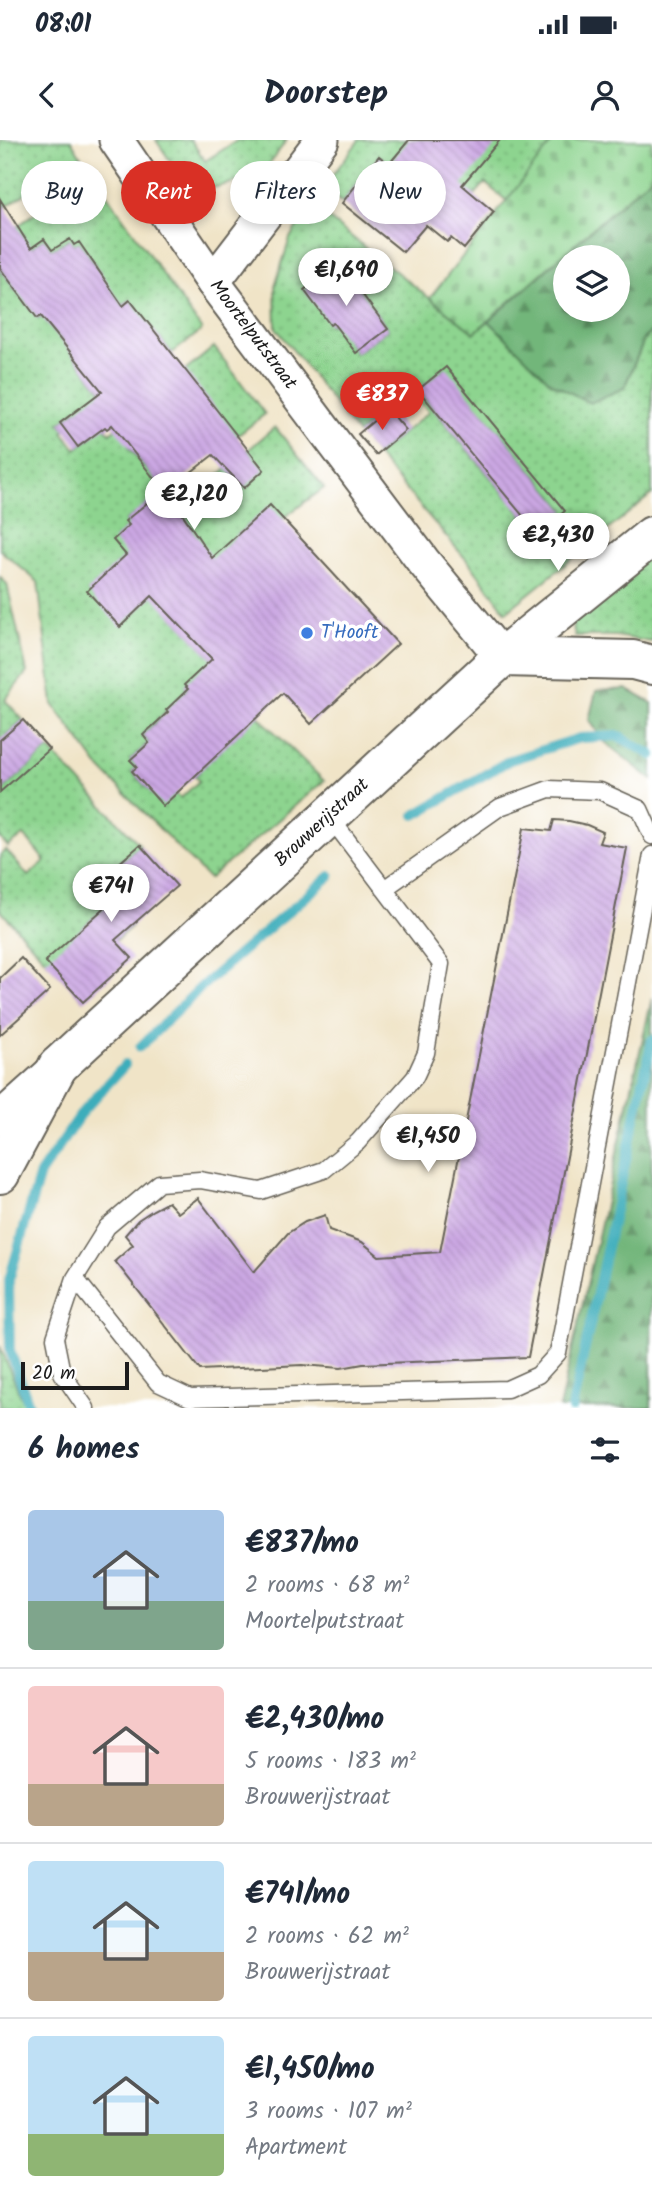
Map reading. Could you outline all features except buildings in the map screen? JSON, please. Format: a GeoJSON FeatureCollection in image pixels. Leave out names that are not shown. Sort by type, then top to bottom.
{"type":"FeatureCollection","features":[{"type":"Feature","properties":{"kind":"main road","name":"Brouwerijstraat"},"geometry":{"type":"LineString","coordinates":[[58,1066],[502,657],[652,536]]}},
{"type":"Feature","properties":{"kind":"main road"},"geometry":{"type":"LineString","coordinates":[[502,657],[633,660],[652,665]]}},
{"type":"Feature","properties":{"kind":"main road"},"geometry":{"type":"LineString","coordinates":[[0,1174],[58,1066]]}},
{"type":"Feature","properties":{"kind":"street","name":"Moortelputstraat"},"geometry":{"type":"LineString","coordinates":[[116,140],[213,282],[423,561],[502,657]]}},
{"type":"Feature","properties":{"kind":"street"},"geometry":{"type":"LineString","coordinates":[[213,282],[322,140]]}},
{"type":"Feature","properties":{"kind":"street","name":"Brouwerijstraat"},"geometry":{"type":"LineString","coordinates":[[0,1119],[58,1066]]}},
{"type":"Feature","properties":{"kind":"lane"},"geometry":{"type":"LineString","coordinates":[[384,888],[500,807],[548,789],[600,791],[640,809],[652,836]]}},
{"type":"Feature","properties":{"kind":"lane"},"geometry":{"type":"LineString","coordinates":[[86,1408],[62,1373],[55,1338],[75,1278],[107,1227],[159,1183],[200,1180],[261,1191],[324,1170],[358,1142],[415,1077],[426,1053],[441,964],[329,816]]}},
{"type":"Feature","properties":{"kind":"lane"},"geometry":{"type":"LineString","coordinates":[[75,1278],[158,1383],[190,1398],[507,1389],[538,1375],[558,1353],[652,855]]}},
{"type":"Feature","properties":{"kind":"green space"},"geometry":{"type":"Polygon","coordinates":[[[0,140],[71,140],[81,157],[75,161],[21,161],[21,196],[5,207],[0,199],[0,140]]]}},
{"type":"Feature","properties":{"kind":"green space"},"geometry":{"type":"Polygon","coordinates":[[[156,140],[191,140],[205,161],[170,161],[156,140]]]}},
{"type":"Feature","properties":{"kind":"green space"},"geometry":{"type":"Polygon","coordinates":[[[238,140],[287,140],[271,161],[230,161],[230,184],[216,187],[216,161],[205,161],[238,140]]]}},
{"type":"Feature","properties":{"kind":"green space"},"geometry":{"type":"Polygon","coordinates":[[[359,140],[554,140],[507,201],[485,183],[473,197],[446,186],[446,161],[385,161],[379,156],[375,161],[354,161],[354,188],[342,203],[340,165],[359,140]]]}},
{"type":"Feature","properties":{"kind":"green space"},"geometry":{"type":"Polygon","coordinates":[[[554,140],[652,140],[652,176],[574,245],[553,245],[553,263],[474,333],[430,298],[554,140]]]}},
{"type":"Feature","properties":{"kind":"green space"},"geometry":{"type":"Polygon","coordinates":[[[652,176],[652,330],[645,338],[624,388],[590,403],[550,382],[489,321],[553,264],[553,322],[630,322],[630,245],[574,245],[652,176]]]}},
{"type":"Feature","properties":{"kind":"green space"},"geometry":{"type":"Polygon","coordinates":[[[107,195],[121,215],[121,224],[128,224],[202,330],[172,353],[129,301],[69,350],[107,398],[91,410],[110,433],[214,347],[265,414],[237,436],[129,447],[165,493],[125,521],[157,555],[179,509],[275,427],[324,488],[282,519],[248,525],[227,545],[247,655],[185,685],[188,689],[143,735],[149,743],[130,760],[137,767],[132,772],[149,790],[176,794],[181,798],[199,781],[195,776],[252,710],[324,781],[209,879],[99,767],[53,704],[38,582],[0,550],[0,239],[21,224],[107,224],[107,195]],[[44,239],[1,269],[16,291],[20,287],[38,318],[60,303],[95,265],[79,242],[74,245],[69,239],[52,250],[44,239]],[[77,410],[60,423],[65,430],[63,432],[76,449],[95,434],[77,410]]]}},
{"type":"Feature","properties":{"kind":"green space"},"geometry":{"type":"Polygon","coordinates":[[[298,224],[335,224],[474,333],[489,321],[512,343],[624,388],[645,338],[652,330],[652,494],[506,612],[471,565],[376,455],[429,412],[409,390],[358,434],[276,328],[275,286],[290,238],[298,224]],[[339,263],[317,280],[327,293],[330,325],[335,322],[356,353],[388,329],[339,263]],[[445,368],[418,391],[538,534],[565,510],[445,368]]]}},
{"type":"Feature","properties":{"kind":"green space"},"geometry":{"type":"Polygon","coordinates":[[[652,553],[652,642],[616,636],[575,636],[571,618],[652,553]]]}},
{"type":"Feature","properties":{"kind":"green space"},"geometry":{"type":"Polygon","coordinates":[[[0,577],[7,584],[27,672],[5,700],[23,720],[0,740],[0,577]]]}},
{"type":"Feature","properties":{"kind":"green space"},"geometry":{"type":"Polygon","coordinates":[[[626,689],[652,703],[652,780],[605,742],[589,720],[596,691],[626,689]]]}},
{"type":"Feature","properties":{"kind":"green space"},"geometry":{"type":"Polygon","coordinates":[[[49,749],[140,845],[95,885],[131,927],[116,940],[94,917],[48,963],[0,910],[0,855],[6,850],[28,876],[45,861],[24,835],[8,847],[0,838],[0,792],[49,749]]]}},
{"type":"Feature","properties":{"kind":"green space"},"geometry":{"type":"Polygon","coordinates":[[[652,998],[651,1408],[559,1408],[652,998]]]}},
{"type":"Feature","properties":{"kind":"green space"},"geometry":{"type":"Polygon","coordinates":[[[0,1346],[21,1397],[29,1408],[0,1408],[0,1346]]]}},
{"type":"Feature","properties":{"kind":"waterway"},"geometry":{"type":"LineString","coordinates":[[415,815],[510,760],[580,738],[618,736],[652,755]]}},
{"type":"Feature","properties":{"kind":"waterway"},"geometry":{"type":"LineString","coordinates":[[140,1047],[203,985],[330,876]]}},
{"type":"Feature","properties":{"kind":"waterway"},"geometry":{"type":"LineString","coordinates":[[572,1408],[652,1040]]}},
{"type":"Feature","properties":{"kind":"waterway"},"geometry":{"type":"LineString","coordinates":[[30,1408],[10,1350],[9,1280],[40,1174],[83,1111],[125,1065]]}},
{"type":"Feature","properties":{"kind":"place","name":"T'Hooft"},"geometry":{"type":"Point","coordinates":[307,633]}}]}
